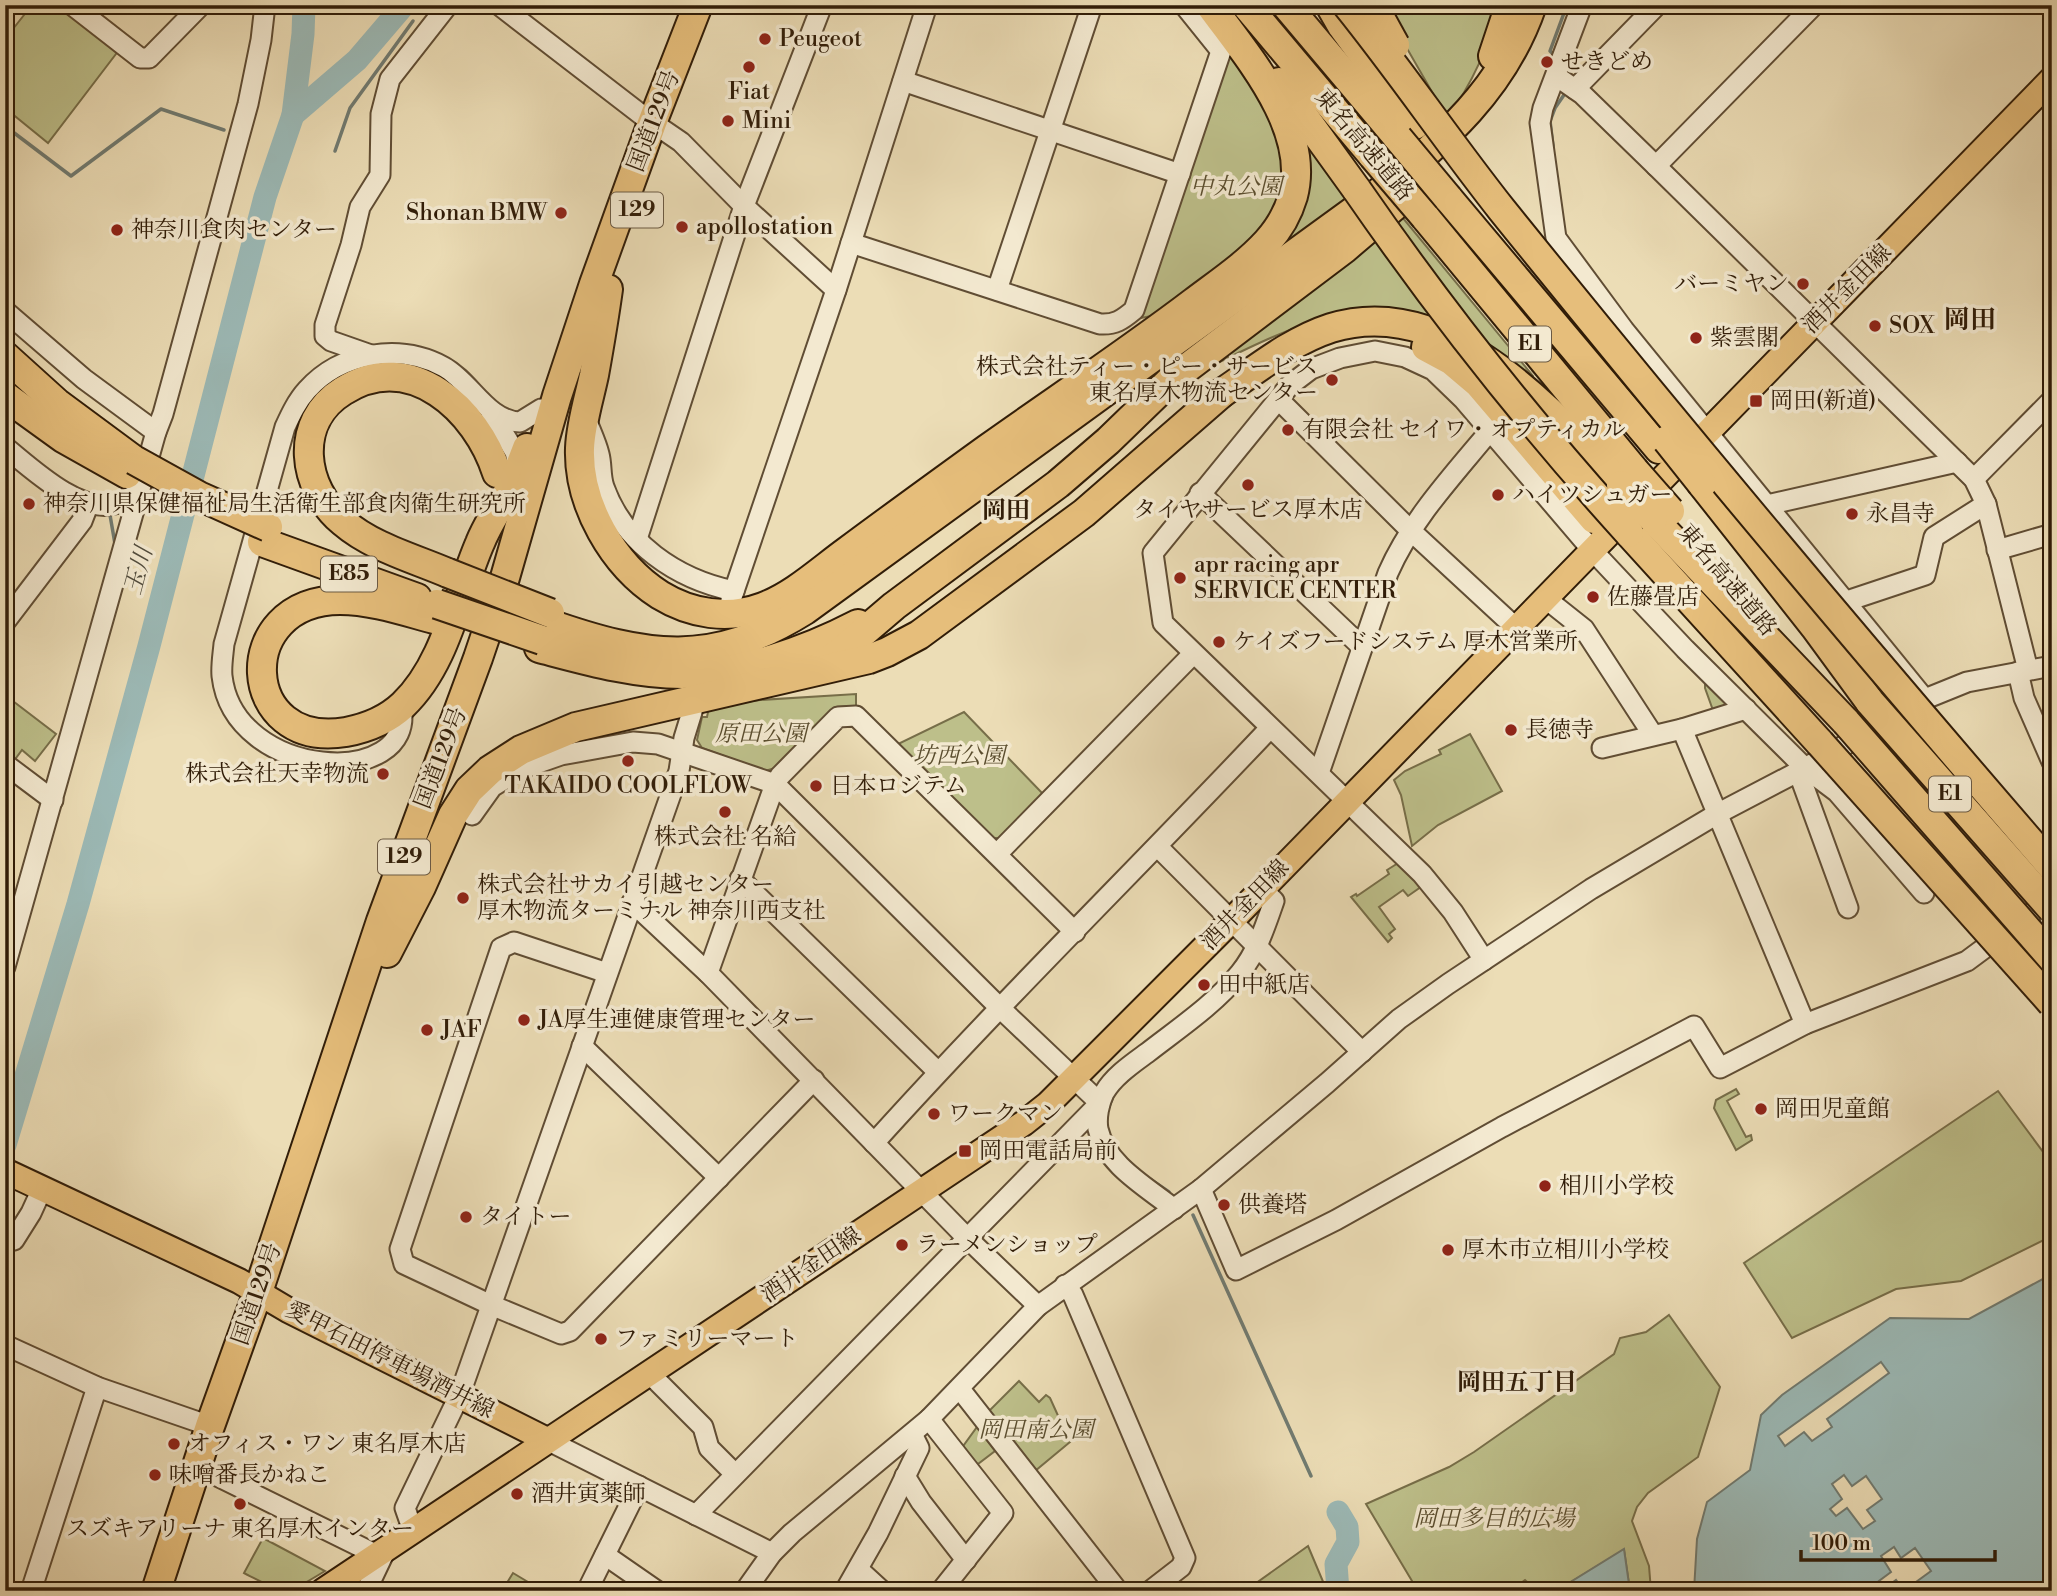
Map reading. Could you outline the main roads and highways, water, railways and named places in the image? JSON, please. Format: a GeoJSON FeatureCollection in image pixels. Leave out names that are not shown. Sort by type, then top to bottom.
{"type":"FeatureCollection","features":[{"type":"Feature","properties":{"kind":"highway","name":"国道129号"},"geometry":{"type":"LineString","coordinates":[[175,1591],[381,921],[496,607],[557,396],[601,287],[659,127],[698,5]]}},
{"type":"Feature","properties":{"kind":"highway","name":"国道129号"},"geometry":{"type":"LineString","coordinates":[[659,127],[715,5]]}},
{"type":"Feature","properties":{"kind":"highway"},"geometry":{"type":"LineString","coordinates":[[1211,5],[1282,86],[1420,279],[1494,374],[1613,543]]}},
{"type":"Feature","properties":{"kind":"highway"},"geometry":{"type":"LineString","coordinates":[[601,287],[580,448],[583,476],[597,521],[615,552],[648,586],[672,602],[699,611],[724,615],[762,607],[785,596],[1163,326],[1242,265],[1265,244],[1283,220],[1296,179],[1288,131],[1275,100],[1254,65],[1211,5]]}},
{"type":"Feature","properties":{"kind":"highway","name":"東名高速道路"},"geometry":{"type":"LineString","coordinates":[[1246,5],[1425,217],[1628,478],[2052,958]]}},
{"type":"Feature","properties":{"kind":"highway","name":"東名高速道路"},"geometry":{"type":"LineString","coordinates":[[1286,5],[1463,188],[1663,444],[1870,702],[2052,909]]}},
{"type":"Feature","properties":{"kind":"highway"},"geometry":{"type":"LineString","coordinates":[[1330,5],[1406,131]]}},
{"type":"Feature","properties":{"kind":"highway"},"geometry":{"type":"LineString","coordinates":[[1347,5],[1463,188],[2052,867]]}},
{"type":"Feature","properties":{"kind":"highway"},"geometry":{"type":"LineString","coordinates":[[1373,5],[1441,126],[1463,188]]}},
{"type":"Feature","properties":{"kind":"highway"},"geometry":{"type":"LineString","coordinates":[[1455,126],[1490,63],[1510,5]]}},
{"type":"Feature","properties":{"kind":"highway"},"geometry":{"type":"LineString","coordinates":[[652,661],[751,639],[786,622],[826,596],[1377,194],[1424,155],[1477,102],[1500,73],[1518,40],[1532,5]]}},
{"type":"Feature","properties":{"kind":"highway"},"geometry":{"type":"LineString","coordinates":[[797,676],[826,663],[894,606],[1058,484],[1108,441],[1171,380],[1344,248],[1452,156],[1490,117],[1517,79],[1531,56],[1551,5]]}},
{"type":"Feature","properties":{"kind":"highway","name":"国道129号"},"geometry":{"type":"LineString","coordinates":[[156,1591],[210,1426],[265,1296],[440,802],[514,604],[567,419],[601,287]]}},
{"type":"Feature","properties":{"kind":"highway"},"geometry":{"type":"LineString","coordinates":[[440,596],[377,604],[330,601],[303,607],[281,621],[266,642],[261,667],[265,692],[279,714],[296,727],[307,731],[331,734],[351,731],[384,720],[401,707],[422,682],[437,654],[508,471],[541,409],[561,355],[601,287]]}},
{"type":"Feature","properties":{"kind":"highway"},"geometry":{"type":"LineString","coordinates":[[1058,484],[1173,424],[1306,339],[1348,324],[1382,321],[1399,322],[1430,331],[1472,351],[1504,374],[1628,478]]}},
{"type":"Feature","properties":{"kind":"highway"},"geometry":{"type":"LineString","coordinates":[[1010,433],[1098,397],[1163,326]]}},
{"type":"Feature","properties":{"kind":"highway"},"geometry":{"type":"LineString","coordinates":[[1259,367],[1303,345],[1340,335],[1383,334],[1422,345],[1452,361],[1478,383],[1613,543],[1809,757],[1859,788],[2052,1003]]}},
{"type":"Feature","properties":{"kind":"highway","name":"E85"},"geometry":{"type":"LineString","coordinates":[[5,356],[135,476]]}},
{"type":"Feature","properties":{"kind":"highway","name":"E85"},"geometry":{"type":"LineString","coordinates":[[5,378],[71,435],[135,476],[199,496],[265,534],[545,631],[652,661]]}},
{"type":"Feature","properties":{"kind":"highway"},"geometry":{"type":"LineString","coordinates":[[440,596],[348,526],[332,511],[315,487],[309,466],[308,446],[316,420],[332,399],[356,384],[383,378],[413,381],[439,392],[464,413],[508,471]]}},
{"type":"Feature","properties":{"kind":"highway"},"geometry":{"type":"LineString","coordinates":[[387,953],[461,802],[479,780],[504,760],[546,738],[576,727],[869,659],[887,652],[919,635],[1084,513],[1223,392]]}},
{"type":"Feature","properties":{"kind":"highway"},"geometry":{"type":"LineString","coordinates":[[5,396],[63,438],[135,476]]}},
{"type":"Feature","properties":{"kind":"highway"},"geometry":{"type":"LineString","coordinates":[[381,921],[404,810],[418,764],[463,657],[494,566],[499,543]]}},
{"type":"Feature","properties":{"kind":"highway"},"geometry":{"type":"LineString","coordinates":[[652,661],[700,673],[757,662],[812,645],[894,606]]}},
{"type":"Feature","properties":{"kind":"main road","name":"酒井金田線"},"geometry":{"type":"LineString","coordinates":[[323,1591],[1024,1123],[1076,1078],[1545,598],[1613,543],[1707,431],[2052,79]]}},
{"type":"Feature","properties":{"kind":"main road","name":"愛甲石田停車場酒井線"},"geometry":{"type":"LineString","coordinates":[[5,1171],[265,1296],[547,1440]]}},
{"type":"Feature","properties":{"kind":"water"},"geometry":{"type":"Polygon","coordinates":[[[2052,1274],[2052,1591],[1922,1591],[1916,1582],[1931,1571],[1915,1548],[1901,1558],[1894,1547],[1881,1556],[1891,1572],[1879,1581],[1885,1588],[1896,1580],[1904,1591],[1694,1591],[1697,1539],[1707,1502],[1750,1470],[1761,1415],[1782,1395],[1890,1318],[1969,1319],[2052,1274]],[[1881,1362],[1778,1436],[1785,1446],[1804,1432],[1812,1441],[1832,1427],[1827,1419],[1889,1373],[1881,1362]],[[1844,1475],[1832,1484],[1842,1499],[1830,1509],[1836,1516],[1847,1508],[1863,1529],[1875,1521],[1867,1510],[1882,1499],[1866,1476],[1852,1486],[1844,1475]]]}},
{"type":"Feature","properties":{"kind":"water"},"geometry":{"type":"Polygon","coordinates":[[[1624,1549],[1630,1591],[1556,1591],[1624,1549]]]}},
{"type":"Feature","properties":{"kind":"waterway","name":"玉川"},"geometry":{"type":"LineString","coordinates":[[5,1145],[78,904],[149,646],[265,197],[293,115],[304,5]]}},
{"type":"Feature","properties":{"kind":"waterway"},"geometry":{"type":"LineString","coordinates":[[293,115],[357,60],[404,5]]}},
{"type":"Feature","properties":{"kind":"waterway"},"geometry":{"type":"LineString","coordinates":[[1554,55],[1550,51],[1567,5]]}},
{"type":"Feature","properties":{"kind":"waterway"},"geometry":{"type":"LineString","coordinates":[[335,151],[350,108],[413,21]]}},
{"type":"Feature","properties":{"kind":"waterway"},"geometry":{"type":"LineString","coordinates":[[1553,146],[1550,121],[1566,92]]}},
{"type":"Feature","properties":{"kind":"waterway"},"geometry":{"type":"LineString","coordinates":[[5,126],[71,176],[161,109],[224,130]]}},
{"type":"Feature","properties":{"kind":"waterway"},"geometry":{"type":"LineString","coordinates":[[1441,505],[1478,460]]}},
{"type":"Feature","properties":{"kind":"waterway"},"geometry":{"type":"LineString","coordinates":[[110,515],[115,544]]}},
{"type":"Feature","properties":{"kind":"waterway"},"geometry":{"type":"LineString","coordinates":[[1122,1085],[1143,1067]]}},
{"type":"Feature","properties":{"kind":"waterway"},"geometry":{"type":"LineString","coordinates":[[1107,1111],[1113,1096]]}},
{"type":"Feature","properties":{"kind":"waterway"},"geometry":{"type":"LineString","coordinates":[[1150,1179],[1169,1192]]}},
{"type":"Feature","properties":{"kind":"waterway"},"geometry":{"type":"LineString","coordinates":[[1193,1215],[1311,1476]]}},
{"type":"Feature","properties":{"kind":"waterway"},"geometry":{"type":"LineString","coordinates":[[1338,1512],[1347,1527],[1348,1542],[1336,1564],[1338,1591]]}},
{"type":"Feature","properties":{"kind":"tunnel"},"geometry":{"type":"LineString","coordinates":[[1518,399],[1594,314]]}},
{"type":"Feature","properties":{"kind":"tunnel"},"geometry":{"type":"LineString","coordinates":[[499,543],[500,493]]}},
{"type":"Feature","properties":{"kind":"place","name":"Peugeot"},"geometry":{"type":"Point","coordinates":[765,39]}},
{"type":"Feature","properties":{"kind":"place","name":"せきどめ"},"geometry":{"type":"Point","coordinates":[1547,62]}},
{"type":"Feature","properties":{"kind":"place","name":"Fiat"},"geometry":{"type":"Point","coordinates":[749,67]}},
{"type":"Feature","properties":{"kind":"place","name":"Mini"},"geometry":{"type":"Point","coordinates":[728,121]}},
{"type":"Feature","properties":{"kind":"place","name":"Shonan BMW"},"geometry":{"type":"Point","coordinates":[561,213]}},
{"type":"Feature","properties":{"kind":"place","name":"apollostation"},"geometry":{"type":"Point","coordinates":[682,227]}},
{"type":"Feature","properties":{"kind":"place","name":"神奈川食肉センター"},"geometry":{"type":"Point","coordinates":[117,230]}},
{"type":"Feature","properties":{"kind":"place","name":"バーミヤン"},"geometry":{"type":"Point","coordinates":[1803,284]}},
{"type":"Feature","properties":{"kind":"place","name":"SOX"},"geometry":{"type":"Point","coordinates":[1875,326]}},
{"type":"Feature","properties":{"kind":"place","name":"紫雲閣"},"geometry":{"type":"Point","coordinates":[1696,338]}},
{"type":"Feature","properties":{"kind":"place","name":"株式会社ティー・ピー・サービス 東名厚木物流センター"},"geometry":{"type":"Point","coordinates":[1332,380]}},
{"type":"Feature","properties":{"kind":"place","name":"岡田(新道)"},"geometry":{"type":"Point","coordinates":[1756,401]}},
{"type":"Feature","properties":{"kind":"place","name":"有限会社 セイワ・オプティカル"},"geometry":{"type":"Point","coordinates":[1288,430]}},
{"type":"Feature","properties":{"kind":"place","name":"タイヤサービス厚木店"},"geometry":{"type":"Point","coordinates":[1248,485]}},
{"type":"Feature","properties":{"kind":"place","name":"ハイツシュガー"},"geometry":{"type":"Point","coordinates":[1498,495]}},
{"type":"Feature","properties":{"kind":"place","name":"神奈川県保健福祉局生活衛生部食肉衛生研究所"},"geometry":{"type":"Point","coordinates":[29,504]}},
{"type":"Feature","properties":{"kind":"place","name":"永昌寺"},"geometry":{"type":"Point","coordinates":[1852,514]}},
{"type":"Feature","properties":{"kind":"place","name":"apr racing apr SERVICE CENTER"},"geometry":{"type":"Point","coordinates":[1180,578]}},
{"type":"Feature","properties":{"kind":"place","name":"佐藤畳店"},"geometry":{"type":"Point","coordinates":[1593,597]}},
{"type":"Feature","properties":{"kind":"place","name":"ケイズフードシステム 厚木営業所"},"geometry":{"type":"Point","coordinates":[1219,642]}},
{"type":"Feature","properties":{"kind":"place","name":"長徳寺"},"geometry":{"type":"Point","coordinates":[1511,730]}},
{"type":"Feature","properties":{"kind":"place","name":"TAKAIDO COOLFLOW"},"geometry":{"type":"Point","coordinates":[628,761]}},
{"type":"Feature","properties":{"kind":"place","name":"株式会社天幸物流"},"geometry":{"type":"Point","coordinates":[383,774]}},
{"type":"Feature","properties":{"kind":"place","name":"日本ロジテム"},"geometry":{"type":"Point","coordinates":[816,786]}},
{"type":"Feature","properties":{"kind":"place","name":"株式会社 名給"},"geometry":{"type":"Point","coordinates":[725,812]}},
{"type":"Feature","properties":{"kind":"place","name":"株式会社サカイ引越センター 厚木物流ターミナル 神奈川西支社"},"geometry":{"type":"Point","coordinates":[463,898]}},
{"type":"Feature","properties":{"kind":"place","name":"田中紙店"},"geometry":{"type":"Point","coordinates":[1204,985]}},
{"type":"Feature","properties":{"kind":"place","name":"JA厚生連健康管理センター"},"geometry":{"type":"Point","coordinates":[524,1020]}},
{"type":"Feature","properties":{"kind":"place","name":"JAF"},"geometry":{"type":"Point","coordinates":[427,1030]}},
{"type":"Feature","properties":{"kind":"place","name":"岡田児童館"},"geometry":{"type":"Point","coordinates":[1761,1109]}},
{"type":"Feature","properties":{"kind":"place","name":"ワークマン"},"geometry":{"type":"Point","coordinates":[934,1114]}},
{"type":"Feature","properties":{"kind":"place","name":"岡田電話局前"},"geometry":{"type":"Point","coordinates":[965,1151]}},
{"type":"Feature","properties":{"kind":"place","name":"相川小学校"},"geometry":{"type":"Point","coordinates":[1545,1186]}},
{"type":"Feature","properties":{"kind":"place","name":"供養塔"},"geometry":{"type":"Point","coordinates":[1224,1205]}},
{"type":"Feature","properties":{"kind":"place","name":"タイトー"},"geometry":{"type":"Point","coordinates":[466,1217]}},
{"type":"Feature","properties":{"kind":"place","name":"ラーメンショップ"},"geometry":{"type":"Point","coordinates":[902,1245]}},
{"type":"Feature","properties":{"kind":"place","name":"厚木市立相川小学校"},"geometry":{"type":"Point","coordinates":[1448,1250]}},
{"type":"Feature","properties":{"kind":"place","name":"ファミリーマート"},"geometry":{"type":"Point","coordinates":[601,1339]}},
{"type":"Feature","properties":{"kind":"place","name":"オフィス・ワン 東名厚木店"},"geometry":{"type":"Point","coordinates":[174,1444]}},
{"type":"Feature","properties":{"kind":"place","name":"味噌番長かねこ"},"geometry":{"type":"Point","coordinates":[155,1475]}},
{"type":"Feature","properties":{"kind":"place","name":"酒井寅薬師"},"geometry":{"type":"Point","coordinates":[517,1494]}},
{"type":"Feature","properties":{"kind":"place","name":"スズキアリーナ 東名厚木インター"},"geometry":{"type":"Point","coordinates":[240,1504]}},
{"type":"Feature","properties":{"kind":"district","name":"岡田"},"geometry":{"type":"Point","coordinates":[1970,320]}},
{"type":"Feature","properties":{"kind":"district","name":"岡田"},"geometry":{"type":"Point","coordinates":[1006,511]}},
{"type":"Feature","properties":{"kind":"district","name":"岡田五丁目"},"geometry":{"type":"Point","coordinates":[1517,1383]}},
{"type":"Feature","properties":{"kind":"park label","name":"中丸公園"},"geometry":{"type":"Point","coordinates":[1236,187]}},
{"type":"Feature","properties":{"kind":"park label","name":"原田公園"},"geometry":{"type":"Point","coordinates":[761,734]}},
{"type":"Feature","properties":{"kind":"park label","name":"坊西公園"},"geometry":{"type":"Point","coordinates":[959,756]}},
{"type":"Feature","properties":{"kind":"park label","name":"岡田南公園"},"geometry":{"type":"Point","coordinates":[1036,1430]}},
{"type":"Feature","properties":{"kind":"park label","name":"岡田多目的広場"},"geometry":{"type":"Point","coordinates":[1494,1519]}}]}
